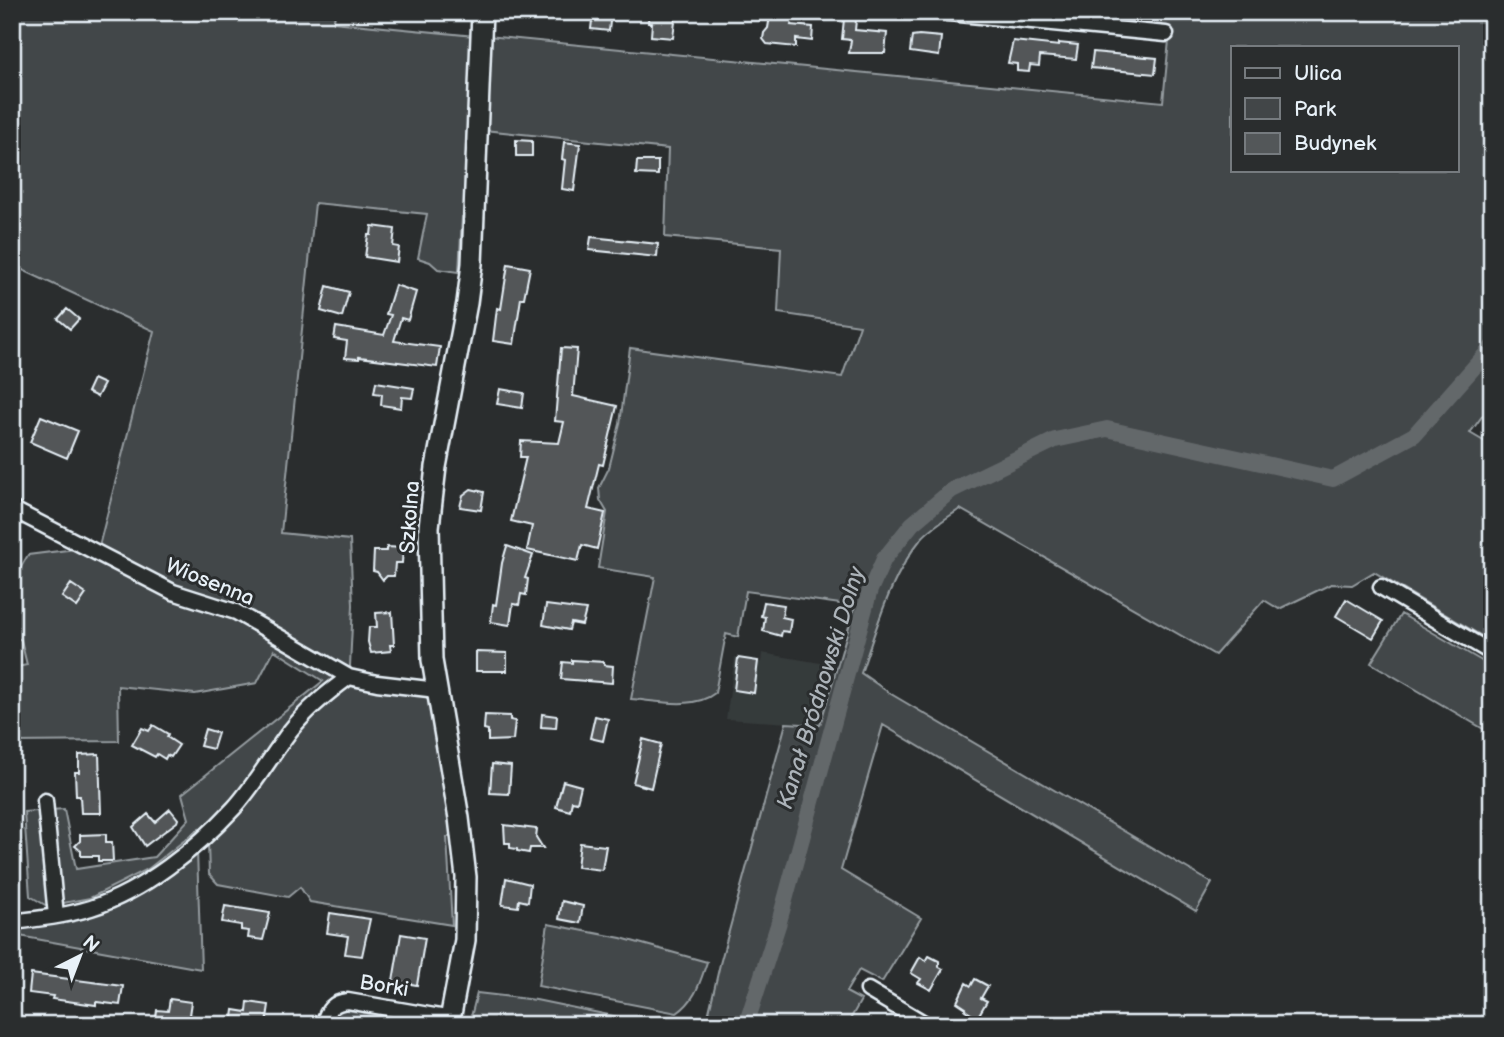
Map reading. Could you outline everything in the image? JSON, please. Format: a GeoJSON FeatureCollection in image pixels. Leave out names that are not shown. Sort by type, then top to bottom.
{"type":"FeatureCollection","features":[{"type":"Feature","properties":{"kind":"street","name":"Szkolna"},"geometry":{"type":"LineString","coordinates":[[450,1022],[465,940],[466,877],[459,818],[432,660],[429,527],[436,467],[472,264],[482,12]]}},
{"type":"Feature","properties":{"kind":"street"},"geometry":{"type":"LineString","coordinates":[[939,12],[1166,34]]}},
{"type":"Feature","properties":{"kind":"street","name":"Wiosenna"},"geometry":{"type":"LineString","coordinates":[[12,509],[173,592],[236,612],[349,677],[436,690]]}},
{"type":"Feature","properties":{"kind":"street"},"geometry":{"type":"LineString","coordinates":[[1381,586],[1492,653]]}},
{"type":"Feature","properties":{"kind":"street"},"geometry":{"type":"LineString","coordinates":[[12,922],[56,916],[116,899],[159,873],[234,807],[292,728],[319,700],[349,677]]}},
{"type":"Feature","properties":{"kind":"street"},"geometry":{"type":"LineString","coordinates":[[45,801],[56,916]]}},
{"type":"Feature","properties":{"kind":"street"},"geometry":{"type":"LineString","coordinates":[[868,990],[927,1025]]}},
{"type":"Feature","properties":{"kind":"street","name":"Borki"},"geometry":{"type":"LineString","coordinates":[[323,1025],[330,1008],[348,1001],[450,1022]]}},
{"type":"Feature","properties":{"kind":"shaded area"},"geometry":{"type":"Polygon","coordinates":[[[762,653],[838,666],[820,725],[726,719],[735,657],[761,662],[762,653]]]}},
{"type":"Feature","properties":{"kind":"green space"},"geometry":{"type":"Polygon","coordinates":[[[12,12],[335,12],[334,22],[474,36],[468,217],[462,217],[459,272],[438,269],[430,262],[418,258],[427,214],[315,203],[281,533],[350,540],[353,605],[350,666],[354,687],[425,696],[431,700],[454,837],[447,837],[452,925],[310,902],[300,887],[288,897],[218,884],[209,874],[208,842],[199,829],[148,869],[90,898],[47,906],[30,896],[24,812],[64,809],[76,869],[154,857],[189,819],[182,794],[323,681],[274,650],[257,683],[195,694],[118,686],[119,741],[12,742],[12,668],[27,665],[21,640],[12,635],[12,573],[18,572],[28,555],[99,546],[154,331],[14,266],[18,256],[12,253],[12,12]]]}},
{"type":"Feature","properties":{"kind":"green space"},"geometry":{"type":"Polygon","coordinates":[[[998,12],[1492,12],[1492,420],[1483,415],[1470,433],[1492,446],[1492,642],[1374,572],[1352,585],[1331,584],[1279,609],[1264,600],[1215,655],[960,509],[929,531],[910,554],[885,603],[861,673],[891,694],[1212,883],[1196,911],[883,725],[841,870],[921,918],[882,982],[859,970],[846,992],[861,1000],[847,1025],[706,1025],[786,723],[820,725],[855,606],[746,591],[738,637],[726,634],[715,693],[686,703],[631,699],[655,577],[598,568],[607,512],[600,500],[599,488],[609,468],[620,424],[630,348],[842,377],[860,325],[778,313],[781,248],[665,237],[668,149],[484,130],[488,36],[1163,102],[1170,30],[998,12]]]}},
{"type":"Feature","properties":{"kind":"green space"},"geometry":{"type":"Polygon","coordinates":[[[1401,614],[1492,667],[1492,734],[1371,663],[1401,614]]]}},
{"type":"Feature","properties":{"kind":"green space"},"geometry":{"type":"Polygon","coordinates":[[[197,851],[201,969],[14,935],[16,928],[94,915],[145,889],[197,851]]]}},
{"type":"Feature","properties":{"kind":"green space"},"geometry":{"type":"Polygon","coordinates":[[[548,924],[621,938],[707,962],[693,996],[677,1013],[538,986],[548,924]]]}},
{"type":"Feature","properties":{"kind":"green space"},"geometry":{"type":"Polygon","coordinates":[[[477,993],[536,1000],[657,1025],[469,1025],[477,993]]]}},
{"type":"Feature","properties":{"kind":"green space"},"geometry":{"type":"Polygon","coordinates":[[[340,1009],[435,1024],[331,1025],[333,1015],[340,1009]]]}},
{"type":"Feature","properties":{"kind":"building"},"geometry":{"type":"Polygon","coordinates":[[[593,12],[611,12],[609,31],[591,29],[593,12]]]}},
{"type":"Feature","properties":{"kind":"building"},"geometry":{"type":"Polygon","coordinates":[[[649,12],[676,12],[673,38],[651,36],[649,12]]]}},
{"type":"Feature","properties":{"kind":"building"},"geometry":{"type":"Polygon","coordinates":[[[773,13],[778,13],[783,19],[792,20],[791,25],[813,27],[812,41],[796,39],[796,47],[767,44],[763,39],[764,33],[773,13]]]}},
{"type":"Feature","properties":{"kind":"building"},"geometry":{"type":"Polygon","coordinates":[[[844,19],[856,20],[855,30],[887,33],[885,53],[849,53],[851,40],[842,39],[844,19]]]}},
{"type":"Feature","properties":{"kind":"building"},"geometry":{"type":"Polygon","coordinates":[[[912,36],[941,37],[939,56],[910,52],[912,36]]]}},
{"type":"Feature","properties":{"kind":"building"},"geometry":{"type":"Polygon","coordinates":[[[1013,41],[1059,46],[1059,43],[1078,45],[1076,59],[1040,56],[1039,66],[1030,65],[1029,72],[1017,71],[1017,64],[1008,63],[1013,41]]]}},
{"type":"Feature","properties":{"kind":"building"},"geometry":{"type":"Polygon","coordinates":[[[1093,52],[1157,58],[1155,74],[1091,68],[1093,52]]]}},
{"type":"Feature","properties":{"kind":"building"},"geometry":{"type":"Polygon","coordinates":[[[516,140],[532,141],[532,156],[516,156],[516,140]]]}},
{"type":"Feature","properties":{"kind":"building"},"geometry":{"type":"Polygon","coordinates":[[[564,142],[580,144],[574,191],[562,189],[564,142]]]}},
{"type":"Feature","properties":{"kind":"building"},"geometry":{"type":"Polygon","coordinates":[[[637,161],[658,161],[658,175],[636,174],[637,161]]]}},
{"type":"Feature","properties":{"kind":"building"},"geometry":{"type":"Polygon","coordinates":[[[372,226],[395,229],[393,246],[399,247],[397,262],[365,257],[372,226]]]}},
{"type":"Feature","properties":{"kind":"building"},"geometry":{"type":"Polygon","coordinates":[[[591,237],[658,244],[657,257],[589,250],[591,237]]]}},
{"type":"Feature","properties":{"kind":"building"},"geometry":{"type":"Polygon","coordinates":[[[508,264],[530,268],[524,298],[521,298],[514,344],[493,341],[497,308],[501,309],[508,264]]]}},
{"type":"Feature","properties":{"kind":"building"},"geometry":{"type":"Polygon","coordinates":[[[395,285],[416,292],[408,320],[401,318],[394,341],[440,347],[437,367],[359,357],[345,358],[347,341],[334,339],[336,327],[384,335],[391,315],[386,314],[395,285]]]}},
{"type":"Feature","properties":{"kind":"building"},"geometry":{"type":"Polygon","coordinates":[[[327,286],[349,292],[342,317],[321,311],[327,286]]]}},
{"type":"Feature","properties":{"kind":"building"},"geometry":{"type":"Polygon","coordinates":[[[67,309],[79,319],[70,329],[58,319],[67,309]]]}},
{"type":"Feature","properties":{"kind":"building"},"geometry":{"type":"Polygon","coordinates":[[[561,348],[577,349],[573,396],[617,406],[603,465],[599,464],[588,509],[605,513],[597,549],[582,545],[578,561],[527,550],[532,526],[511,521],[526,457],[520,457],[521,441],[559,443],[564,422],[555,421],[561,348]]]}},
{"type":"Feature","properties":{"kind":"building"},"geometry":{"type":"Polygon","coordinates":[[[93,379],[104,384],[97,397],[87,392],[93,379]]]}},
{"type":"Feature","properties":{"kind":"building"},"geometry":{"type":"Polygon","coordinates":[[[376,382],[414,388],[412,398],[402,397],[401,408],[381,405],[382,394],[374,393],[376,382]]]}},
{"type":"Feature","properties":{"kind":"building"},"geometry":{"type":"Polygon","coordinates":[[[500,389],[524,393],[522,408],[497,404],[500,389]]]}},
{"type":"Feature","properties":{"kind":"building"},"geometry":{"type":"Polygon","coordinates":[[[41,416],[78,431],[67,458],[30,442],[41,416]]]}},
{"type":"Feature","properties":{"kind":"building"},"geometry":{"type":"Polygon","coordinates":[[[471,489],[484,492],[481,510],[460,507],[463,495],[471,489]]]}},
{"type":"Feature","properties":{"kind":"building"},"geometry":{"type":"Polygon","coordinates":[[[507,546],[533,555],[525,578],[528,579],[526,595],[521,594],[519,605],[513,604],[510,625],[491,622],[507,546]]]}},
{"type":"Feature","properties":{"kind":"building"},"geometry":{"type":"Polygon","coordinates":[[[387,547],[403,548],[402,563],[395,563],[394,576],[387,576],[383,580],[373,571],[374,551],[386,551],[387,547]]]}},
{"type":"Feature","properties":{"kind":"building"},"geometry":{"type":"Polygon","coordinates":[[[71,584],[86,594],[77,607],[62,597],[71,584]]]}},
{"type":"Feature","properties":{"kind":"building"},"geometry":{"type":"Polygon","coordinates":[[[1346,599],[1383,621],[1373,638],[1336,616],[1346,599]]]}},
{"type":"Feature","properties":{"kind":"building"},"geometry":{"type":"Polygon","coordinates":[[[764,602],[784,605],[782,617],[791,619],[789,632],[782,631],[781,636],[763,631],[765,617],[761,616],[764,602]]]}},
{"type":"Feature","properties":{"kind":"building"},"geometry":{"type":"Polygon","coordinates":[[[546,605],[586,610],[582,625],[571,623],[569,630],[543,625],[546,605]]]}},
{"type":"Feature","properties":{"kind":"building"},"geometry":{"type":"Polygon","coordinates":[[[392,612],[394,645],[390,645],[391,651],[371,653],[368,642],[369,627],[377,627],[376,613],[392,612]]]}},
{"type":"Feature","properties":{"kind":"building"},"geometry":{"type":"Polygon","coordinates":[[[476,652],[507,653],[507,671],[476,671],[476,652]]]}},
{"type":"Feature","properties":{"kind":"building"},"geometry":{"type":"Polygon","coordinates":[[[738,658],[758,661],[754,693],[734,690],[738,658]]]}},
{"type":"Feature","properties":{"kind":"building"},"geometry":{"type":"Polygon","coordinates":[[[572,660],[604,662],[604,665],[613,666],[612,683],[561,679],[563,662],[572,663],[572,660]]]}},
{"type":"Feature","properties":{"kind":"building"},"geometry":{"type":"Polygon","coordinates":[[[542,714],[557,716],[556,728],[541,727],[542,714]]]}},
{"type":"Feature","properties":{"kind":"building"},"geometry":{"type":"Polygon","coordinates":[[[485,715],[510,716],[510,720],[515,721],[513,740],[488,741],[488,730],[484,729],[485,715]]]}},
{"type":"Feature","properties":{"kind":"building"},"geometry":{"type":"Polygon","coordinates":[[[595,716],[608,719],[603,741],[590,738],[595,716]]]}},
{"type":"Feature","properties":{"kind":"building"},"geometry":{"type":"Polygon","coordinates":[[[153,725],[179,745],[171,757],[167,755],[165,759],[157,754],[155,757],[132,745],[142,728],[149,731],[153,725]]]}},
{"type":"Feature","properties":{"kind":"building"},"geometry":{"type":"Polygon","coordinates":[[[205,729],[218,733],[213,749],[200,746],[205,729]]]}},
{"type":"Feature","properties":{"kind":"building"},"geometry":{"type":"Polygon","coordinates":[[[643,739],[661,744],[651,788],[633,783],[643,739]]]}},
{"type":"Feature","properties":{"kind":"building"},"geometry":{"type":"Polygon","coordinates":[[[99,754],[101,813],[81,813],[80,796],[76,796],[75,772],[79,772],[79,755],[99,754]]]}},
{"type":"Feature","properties":{"kind":"building"},"geometry":{"type":"Polygon","coordinates":[[[492,764],[511,766],[509,794],[490,793],[492,764]]]}},
{"type":"Feature","properties":{"kind":"building"},"geometry":{"type":"Polygon","coordinates":[[[563,781],[581,786],[577,802],[572,801],[570,811],[556,807],[563,781]]]}},
{"type":"Feature","properties":{"kind":"building"},"geometry":{"type":"Polygon","coordinates":[[[170,809],[178,819],[177,822],[145,846],[133,827],[148,814],[155,822],[170,809]]]}},
{"type":"Feature","properties":{"kind":"building"},"geometry":{"type":"Polygon","coordinates":[[[504,825],[537,829],[536,837],[543,848],[530,848],[529,853],[510,848],[510,843],[505,843],[504,825]]]}},
{"type":"Feature","properties":{"kind":"building"},"geometry":{"type":"Polygon","coordinates":[[[106,834],[106,842],[112,842],[113,861],[98,861],[98,856],[81,856],[81,851],[75,846],[80,841],[80,835],[106,834]]]}},
{"type":"Feature","properties":{"kind":"building"},"geometry":{"type":"Polygon","coordinates":[[[580,843],[606,846],[602,870],[577,867],[580,843]]]}},
{"type":"Feature","properties":{"kind":"building"},"geometry":{"type":"Polygon","coordinates":[[[506,878],[530,884],[528,902],[519,900],[518,907],[502,905],[506,878]]]}},
{"type":"Feature","properties":{"kind":"building"},"geometry":{"type":"Polygon","coordinates":[[[562,901],[583,906],[580,923],[559,919],[562,901]]]}},
{"type":"Feature","properties":{"kind":"building"},"geometry":{"type":"Polygon","coordinates":[[[225,906],[270,913],[263,940],[248,938],[249,931],[241,930],[241,925],[222,922],[225,906]]]}},
{"type":"Feature","properties":{"kind":"building"},"geometry":{"type":"Polygon","coordinates":[[[330,913],[370,919],[362,956],[345,954],[348,936],[327,933],[330,913]]]}},
{"type":"Feature","properties":{"kind":"building"},"geometry":{"type":"Polygon","coordinates":[[[401,934],[425,938],[417,985],[393,981],[401,934]]]}},
{"type":"Feature","properties":{"kind":"building"},"geometry":{"type":"Polygon","coordinates":[[[929,956],[939,961],[939,967],[943,969],[931,990],[918,983],[921,979],[911,973],[920,957],[926,961],[929,956]]]}},
{"type":"Feature","properties":{"kind":"building"},"geometry":{"type":"Polygon","coordinates":[[[31,974],[123,986],[120,1005],[96,1002],[96,1005],[29,993],[31,974]]]}},
{"type":"Feature","properties":{"kind":"building"},"geometry":{"type":"Polygon","coordinates":[[[975,979],[988,986],[981,998],[987,1001],[977,1018],[957,1002],[966,983],[971,986],[975,979]]]}},
{"type":"Feature","properties":{"kind":"building"},"geometry":{"type":"Polygon","coordinates":[[[170,999],[191,1002],[189,1015],[211,1019],[210,1025],[155,1025],[157,1010],[168,1011],[170,999]]]}},
{"type":"Feature","properties":{"kind":"building"},"geometry":{"type":"Polygon","coordinates":[[[248,1002],[269,1005],[266,1025],[232,1025],[234,1010],[247,1012],[248,1002]]]}},
{"type":"Feature","properties":{"kind":"waterway","name":"Kanał Bródnowski Dolny"},"geometry":{"type":"LineString","coordinates":[[746,1025],[779,922],[870,590],[884,559],[912,524],[952,490],[1055,440],[1107,429],[1333,479],[1414,435],[1492,347]]}}]}
